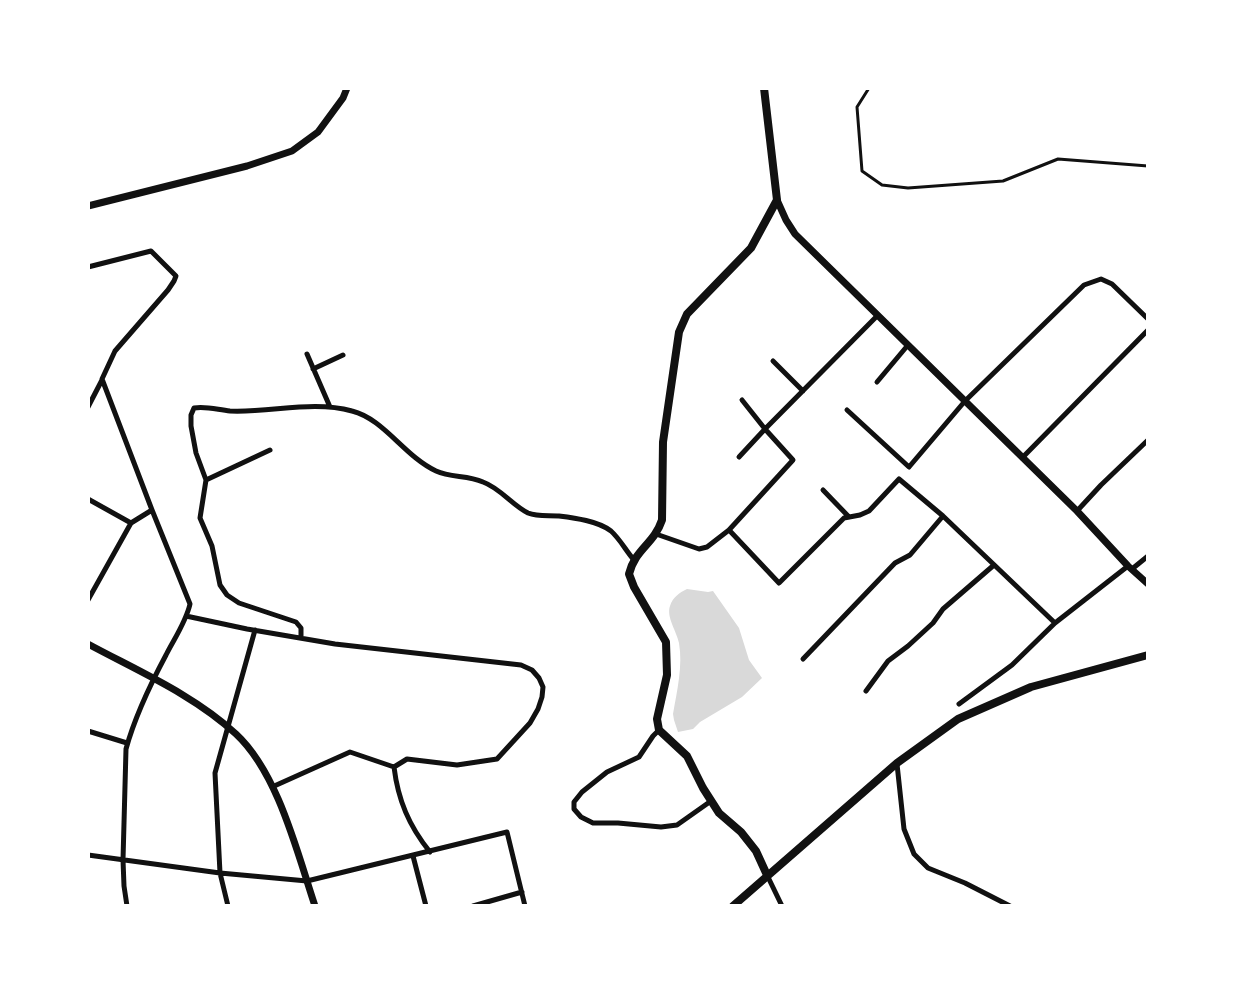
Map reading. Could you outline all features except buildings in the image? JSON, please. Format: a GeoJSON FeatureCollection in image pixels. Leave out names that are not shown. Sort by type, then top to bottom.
{"type":"FeatureCollection","features":[{"type":"Feature","properties":{"kind":"main road"},"geometry":{"type":"LineString","coordinates":[[764,88],[777,200],[751,248],[687,314],[679,332],[663,442],[662,520],[651,541],[637,553],[629,574],[666,642],[667,675],[657,719],[659,730],[687,756],[719,813],[741,832],[756,851],[767,875]]}},
{"type":"Feature","properties":{"kind":"main road"},"geometry":{"type":"LineString","coordinates":[[733,906],[897,763],[958,719],[1031,687],[1148,655]]}},
{"type":"Feature","properties":{"kind":"street"},"geometry":{"type":"LineString","coordinates":[[337,88],[343,98]]}},
{"type":"Feature","properties":{"kind":"street"},"geometry":{"type":"LineString","coordinates":[[88,206],[247,166],[292,151],[318,132],[347,88]]}},
{"type":"Feature","properties":{"kind":"street"},"geometry":{"type":"LineString","coordinates":[[777,200],[795,234],[1148,584]]}},
{"type":"Feature","properties":{"kind":"street"},"geometry":{"type":"LineString","coordinates":[[88,267],[151,251],[176,276],[168,290],[115,351],[88,407]]}},
{"type":"Feature","properties":{"kind":"street"},"geometry":{"type":"LineString","coordinates":[[847,410],[909,467],[965,401],[1084,285],[1101,279],[1112,284],[1148,319]]}},
{"type":"Feature","properties":{"kind":"street"},"geometry":{"type":"LineString","coordinates":[[739,457],[878,315]]}},
{"type":"Feature","properties":{"kind":"street"},"geometry":{"type":"LineString","coordinates":[[1022,458],[1148,330]]}},
{"type":"Feature","properties":{"kind":"street"},"geometry":{"type":"LineString","coordinates":[[877,382],[908,345]]}},
{"type":"Feature","properties":{"kind":"street"},"geometry":{"type":"LineString","coordinates":[[307,354],[330,407]]}},
{"type":"Feature","properties":{"kind":"street"},"geometry":{"type":"LineString","coordinates":[[313,369],[343,355]]}},
{"type":"Feature","properties":{"kind":"street"},"geometry":{"type":"LineString","coordinates":[[773,361],[803,391]]}},
{"type":"Feature","properties":{"kind":"street"},"geometry":{"type":"LineString","coordinates":[[102,379],[190,604],[153,679],[127,743],[123,860],[127,906]]}},
{"type":"Feature","properties":{"kind":"street"},"geometry":{"type":"LineString","coordinates":[[656,534],[699,549],[707,547],[729,530],[793,460],[742,400]]}},
{"type":"Feature","properties":{"kind":"street"},"geometry":{"type":"LineString","coordinates":[[301,638],[301,628],[296,622],[239,603],[227,595],[220,585],[212,546],[200,518],[206,480],[196,453],[191,426],[194,408],[253,411],[330,407],[356,411],[373,419],[408,453],[433,470],[486,482],[527,512],[573,518],[610,530],[634,560]]}},
{"type":"Feature","properties":{"kind":"street"},"geometry":{"type":"LineString","coordinates":[[1077,511],[1148,440]]}},
{"type":"Feature","properties":{"kind":"street"},"geometry":{"type":"LineString","coordinates":[[206,480],[270,450]]}},
{"type":"Feature","properties":{"kind":"street"},"geometry":{"type":"LineString","coordinates":[[729,530],[779,583],[844,518],[869,511],[899,479],[943,516],[1055,623]]}},
{"type":"Feature","properties":{"kind":"street"},"geometry":{"type":"LineString","coordinates":[[823,490],[850,517]]}},
{"type":"Feature","properties":{"kind":"street"},"geometry":{"type":"LineString","coordinates":[[88,499],[131,523]]}},
{"type":"Feature","properties":{"kind":"street"},"geometry":{"type":"LineString","coordinates":[[88,600],[131,523],[152,510]]}},
{"type":"Feature","properties":{"kind":"street"},"geometry":{"type":"LineString","coordinates":[[803,659],[895,563],[910,555],[943,516]]}},
{"type":"Feature","properties":{"kind":"street"},"geometry":{"type":"LineString","coordinates":[[959,704],[1012,665],[1055,623],[1148,556]]}},
{"type":"Feature","properties":{"kind":"street"},"geometry":{"type":"LineString","coordinates":[[866,691],[888,661],[994,565]]}},
{"type":"Feature","properties":{"kind":"street"},"geometry":{"type":"LineString","coordinates":[[186,616],[335,644],[521,665],[539,678],[543,687],[538,709],[497,759],[457,765],[407,759],[394,767]]}},
{"type":"Feature","properties":{"kind":"street"},"geometry":{"type":"LineString","coordinates":[[228,906],[220,873],[215,773],[255,630]]}},
{"type":"Feature","properties":{"kind":"street"},"geometry":{"type":"LineString","coordinates":[[88,644],[208,712],[237,735],[258,761],[272,787],[315,906]]}},
{"type":"Feature","properties":{"kind":"street"},"geometry":{"type":"LineString","coordinates":[[659,730],[639,757],[607,772],[582,792],[574,802],[574,809],[593,823],[661,827],[677,825],[712,801]]}},
{"type":"Feature","properties":{"kind":"street"},"geometry":{"type":"LineString","coordinates":[[88,731],[127,743]]}},
{"type":"Feature","properties":{"kind":"street"},"geometry":{"type":"LineString","coordinates":[[272,787],[350,752],[394,767]]}},
{"type":"Feature","properties":{"kind":"street"},"geometry":{"type":"LineString","coordinates":[[897,763],[904,829],[914,854],[928,868],[1010,906]]}},
{"type":"Feature","properties":{"kind":"street"},"geometry":{"type":"LineString","coordinates":[[394,767],[405,814],[430,852]]}},
{"type":"Feature","properties":{"kind":"street"},"geometry":{"type":"LineString","coordinates":[[88,855],[307,881],[507,832],[525,906]]}},
{"type":"Feature","properties":{"kind":"street"},"geometry":{"type":"LineString","coordinates":[[413,856],[426,906]]}},
{"type":"Feature","properties":{"kind":"street"},"geometry":{"type":"LineString","coordinates":[[767,875],[782,906]]}},
{"type":"Feature","properties":{"kind":"street"},"geometry":{"type":"LineString","coordinates":[[473,906],[522,892]]}},
{"type":"Feature","properties":{"kind":"lane"},"geometry":{"type":"LineString","coordinates":[[869,88],[857,107],[862,171],[882,185],[908,188],[1003,181],[1058,159],[1148,166]]}},
{"type":"Feature","properties":{"kind":"shaded area"},"geometry":{"type":"Polygon","coordinates":[[[687,589],[713,591],[739,628],[749,660],[762,678],[742,697],[693,729],[678,732],[673,714],[680,652],[669,610],[675,598],[687,589]]]}}]}
